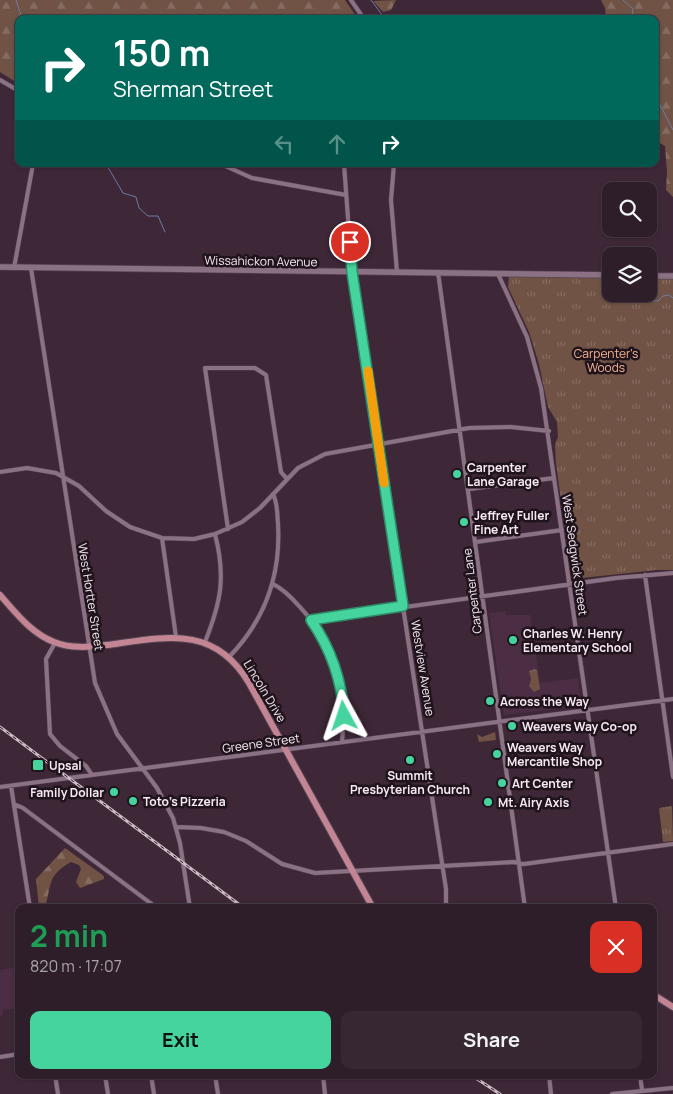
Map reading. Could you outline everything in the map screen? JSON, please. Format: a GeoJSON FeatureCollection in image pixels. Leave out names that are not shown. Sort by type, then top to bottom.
{"type":"FeatureCollection","features":[{"type":"Feature","properties":{"kind":"main road","name":"Lincoln Drive"},"geometry":{"type":"LineString","coordinates":[[0,595],[33,630],[56,643],[89,647],[176,637],[205,642],[229,657],[249,683],[371,904]]}},
{"type":"Feature","properties":{"kind":"main road"},"geometry":{"type":"LineString","coordinates":[[657,997],[673,1007]]}},
{"type":"Feature","properties":{"kind":"street"},"geometry":{"type":"LineString","coordinates":[[351,0],[361,15]]}},
{"type":"Feature","properties":{"kind":"street"},"geometry":{"type":"LineString","coordinates":[[0,80],[15,89]]}},
{"type":"Feature","properties":{"kind":"street"},"geometry":{"type":"LineString","coordinates":[[14,268],[32,167]]}},
{"type":"Feature","properties":{"kind":"street"},"geometry":{"type":"LineString","coordinates":[[228,167],[252,178],[346,195]]}},
{"type":"Feature","properties":{"kind":"street","name":"Westview Avenue"},"geometry":{"type":"LineString","coordinates":[[344,167],[352,272],[443,866],[446,904]]}},
{"type":"Feature","properties":{"kind":"street"},"geometry":{"type":"LineString","coordinates":[[394,167],[391,200],[397,272]]}},
{"type":"Feature","properties":{"kind":"street","name":"Wissahickon Avenue"},"geometry":{"type":"LineString","coordinates":[[0,267],[602,275]]}},
{"type":"Feature","properties":{"kind":"street","name":"West Hortter Street"},"geometry":{"type":"LineString","coordinates":[[31,268],[95,683],[106,713],[122,744],[160,794],[176,827],[189,904]]}},
{"type":"Feature","properties":{"kind":"street","name":"Carpenter Lane"},"geometry":{"type":"LineString","coordinates":[[438,272],[524,904]]}},
{"type":"Feature","properties":{"kind":"street","name":"West Sedgwick Street"},"geometry":{"type":"LineString","coordinates":[[497,273],[532,349],[549,431],[554,478],[615,904]]}},
{"type":"Feature","properties":{"kind":"street"},"geometry":{"type":"LineString","coordinates":[[657,276],[673,276]]}},
{"type":"Feature","properties":{"kind":"street"},"geometry":{"type":"LineString","coordinates":[[228,529],[205,368],[254,368],[266,375],[282,472],[287,479]]}},
{"type":"Feature","properties":{"kind":"street"},"geometry":{"type":"LineString","coordinates":[[0,472],[27,468],[62,476],[79,486],[122,523],[137,531],[162,538],[194,539],[228,529],[253,514],[305,462],[319,456],[460,430],[500,426],[549,431]]}},
{"type":"Feature","properties":{"kind":"street"},"geometry":{"type":"LineString","coordinates":[[469,489],[554,478]]}},
{"type":"Feature","properties":{"kind":"street"},"geometry":{"type":"LineString","coordinates":[[229,657],[256,624],[273,584],[278,549],[277,505],[273,494]]}},
{"type":"Feature","properties":{"kind":"street"},"geometry":{"type":"LineString","coordinates":[[476,542],[562,530]]}},
{"type":"Feature","properties":{"kind":"street"},"geometry":{"type":"LineString","coordinates":[[205,642],[217,611],[222,587],[221,561],[215,534]]}},
{"type":"Feature","properties":{"kind":"street"},"geometry":{"type":"LineString","coordinates":[[162,538],[176,637]]}},
{"type":"Feature","properties":{"kind":"street"},"geometry":{"type":"LineString","coordinates":[[311,620],[645,574],[673,573]]}},
{"type":"Feature","properties":{"kind":"street"},"geometry":{"type":"LineString","coordinates":[[645,574],[673,777]]}},
{"type":"Feature","properties":{"kind":"street"},"geometry":{"type":"LineString","coordinates":[[273,584],[289,595],[311,620],[326,644],[338,675],[343,705],[342,742]]}},
{"type":"Feature","properties":{"kind":"street"},"geometry":{"type":"LineString","coordinates":[[56,643],[46,660],[50,734],[57,744],[86,766],[92,775]]}},
{"type":"Feature","properties":{"kind":"street","name":"Greene Street"},"geometry":{"type":"LineString","coordinates":[[0,787],[673,699]]}},
{"type":"Feature","properties":{"kind":"street"},"geometry":{"type":"LineString","coordinates":[[11,786],[29,904]]}},
{"type":"Feature","properties":{"kind":"street"},"geometry":{"type":"LineString","coordinates":[[14,804],[23,808],[152,904]]}},
{"type":"Feature","properties":{"kind":"street"},"geometry":{"type":"LineString","coordinates":[[176,827],[201,828],[224,832],[246,841],[276,861],[304,871],[325,874],[443,866],[524,864],[673,844]]}},
{"type":"Feature","properties":{"kind":"street"},"geometry":{"type":"LineString","coordinates":[[0,1057],[15,1055]]}},
{"type":"Feature","properties":{"kind":"street"},"geometry":{"type":"LineString","coordinates":[[56,1079],[58,1094]]}},
{"type":"Feature","properties":{"kind":"street"},"geometry":{"type":"LineString","coordinates":[[106,1079],[108,1094]]}},
{"type":"Feature","properties":{"kind":"street"},"geometry":{"type":"LineString","coordinates":[[152,1079],[154,1094]]}},
{"type":"Feature","properties":{"kind":"street"},"geometry":{"type":"LineString","coordinates":[[216,1079],[218,1094]]}},
{"type":"Feature","properties":{"kind":"street"},"geometry":{"type":"LineString","coordinates":[[323,1079],[325,1094]]}},
{"type":"Feature","properties":{"kind":"street"},"geometry":{"type":"LineString","coordinates":[[549,1079],[551,1094]]}},
{"type":"Feature","properties":{"kind":"street"},"geometry":{"type":"LineString","coordinates":[[641,1079],[642,1090]]}},
{"type":"Feature","properties":{"kind":"street"},"geometry":{"type":"LineString","coordinates":[[612,1094],[673,1088]]}},
{"type":"Feature","properties":{"kind":"street"},"geometry":{"type":"LineString","coordinates":[[659,1089],[660,1094]]}},
{"type":"Feature","properties":{"kind":"shaded area","name":"Charles W. Henry Elementary School"},"geometry":{"type":"Polygon","coordinates":[[[505,611],[506,615],[530,615],[540,683],[578,678],[581,706],[504,715],[489,613],[505,611]]]}},
{"type":"Feature","properties":{"kind":"shaded area"},"geometry":{"type":"Polygon","coordinates":[[[15,968],[15,1008],[3,1010],[3,1016],[0,1016],[0,970],[15,968]]]}},
{"type":"Feature","properties":{"kind":"green space"},"geometry":{"type":"Polygon","coordinates":[[[0,0],[345,0],[355,15],[15,15],[15,81],[0,72],[0,0]]]}},
{"type":"Feature","properties":{"kind":"green space"},"geometry":{"type":"Polygon","coordinates":[[[396,0],[391,10],[383,12],[373,1],[396,0]]]}},
{"type":"Feature","properties":{"kind":"green space"},"geometry":{"type":"Polygon","coordinates":[[[601,0],[673,0],[673,197],[666,190],[665,146],[659,143],[659,15],[606,15],[601,0]]]}},
{"type":"Feature","properties":{"kind":"green space","name":"Carpenter's Woods"},"geometry":{"type":"Polygon","coordinates":[[[509,276],[602,277],[602,302],[657,302],[657,278],[673,279],[673,570],[572,579],[556,464],[557,422],[548,407],[539,364],[529,332],[508,287],[509,276]]]}},
{"type":"Feature","properties":{"kind":"green space"},"geometry":{"type":"Polygon","coordinates":[[[537,670],[540,689],[534,692],[529,686],[531,679],[529,671],[537,670]]]}},
{"type":"Feature","properties":{"kind":"green space"},"geometry":{"type":"Polygon","coordinates":[[[495,732],[496,740],[479,742],[477,734],[482,737],[495,732]]]}},
{"type":"Feature","properties":{"kind":"green space"},"geometry":{"type":"Polygon","coordinates":[[[672,806],[673,841],[663,842],[659,808],[672,806]]]}},
{"type":"Feature","properties":{"kind":"green space"},"geometry":{"type":"Polygon","coordinates":[[[65,848],[104,876],[104,879],[80,888],[76,882],[81,869],[79,865],[71,862],[57,872],[51,882],[46,904],[39,904],[36,879],[65,848]]]}},
{"type":"Feature","properties":{"kind":"waterway"},"geometry":{"type":"LineString","coordinates":[[16,0],[21,15]]}},
{"type":"Feature","properties":{"kind":"waterway"},"geometry":{"type":"LineString","coordinates":[[371,0],[382,15]]}},
{"type":"Feature","properties":{"kind":"waterway"},"geometry":{"type":"LineString","coordinates":[[623,0],[633,9],[632,15]]}},
{"type":"Feature","properties":{"kind":"waterway"},"geometry":{"type":"LineString","coordinates":[[659,103],[673,130]]}},
{"type":"Feature","properties":{"kind":"waterway"},"geometry":{"type":"LineString","coordinates":[[108,167],[123,193],[136,197],[139,208],[148,216],[158,216],[165,232]]}},
{"type":"Feature","properties":{"kind":"waterway"},"geometry":{"type":"LineString","coordinates":[[657,301],[663,296],[669,295],[673,298]]}},
{"type":"Feature","properties":{"kind":"railway"},"geometry":{"type":"LineString","coordinates":[[0,727],[239,904]]}},
{"type":"Feature","properties":{"kind":"railway"},"geometry":{"type":"LineString","coordinates":[[477,1079],[500,1094]]}},
{"type":"Feature","properties":{"kind":"slow traffic"},"geometry":{"type":"LineString","coordinates":[[368,371],[384,483]]}},
{"type":"Feature","properties":{"kind":"place","name":"Carpenter Lane Garage"},"geometry":{"type":"Point","coordinates":[457,474]}},
{"type":"Feature","properties":{"kind":"place","name":"Jeffrey Fuller Fine Art"},"geometry":{"type":"Point","coordinates":[464,522]}},
{"type":"Feature","properties":{"kind":"place","name":"Charles W. Henry Elementary School"},"geometry":{"type":"Point","coordinates":[513,640]}},
{"type":"Feature","properties":{"kind":"place","name":"Across the Way"},"geometry":{"type":"Point","coordinates":[490,701]}},
{"type":"Feature","properties":{"kind":"place","name":"Weavers Way Co‑op"},"geometry":{"type":"Point","coordinates":[512,726]}},
{"type":"Feature","properties":{"kind":"place","name":"Weavers Way Mercantile Shop"},"geometry":{"type":"Point","coordinates":[497,754]}},
{"type":"Feature","properties":{"kind":"place","name":"Summit Presbyterian Church"},"geometry":{"type":"Point","coordinates":[410,760]}},
{"type":"Feature","properties":{"kind":"place","name":"Upsal"},"geometry":{"type":"Point","coordinates":[38,765]}},
{"type":"Feature","properties":{"kind":"place","name":"Art Center"},"geometry":{"type":"Point","coordinates":[502,783]}},
{"type":"Feature","properties":{"kind":"place","name":"Family Dollar"},"geometry":{"type":"Point","coordinates":[114,792]}},
{"type":"Feature","properties":{"kind":"place","name":"Toto's Pizzeria"},"geometry":{"type":"Point","coordinates":[133,801]}},
{"type":"Feature","properties":{"kind":"place","name":"Mt. Airy Axis"},"geometry":{"type":"Point","coordinates":[488,802]}},
{"type":"Feature","properties":{"kind":"route"},"geometry":{"type":"LineString","coordinates":[[344,716],[340,685],[334,664],[326,644],[311,620],[319,617],[403,606],[352,272],[350,242]]}}]}
